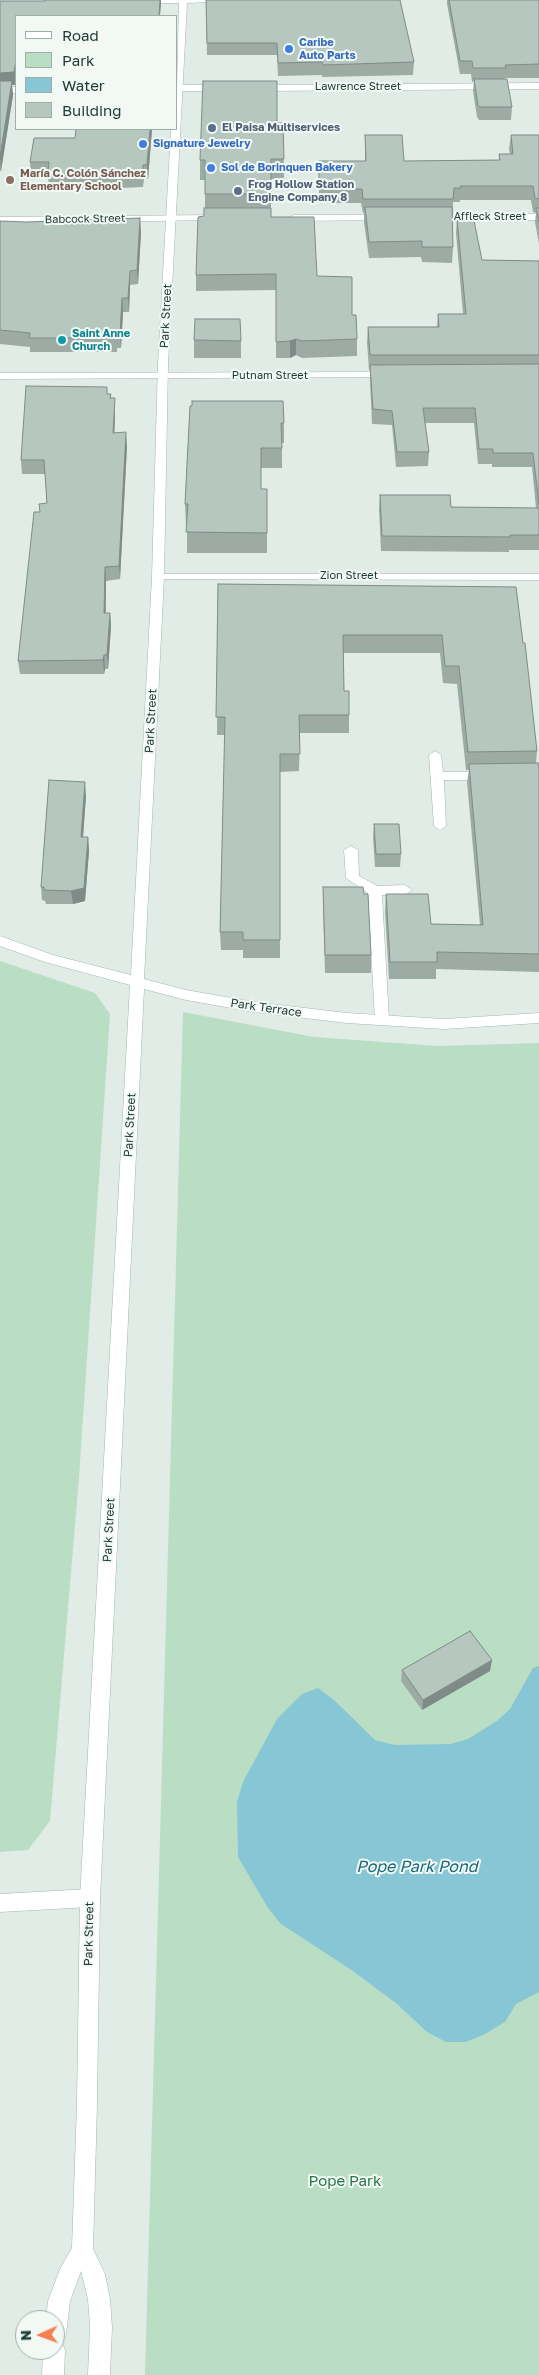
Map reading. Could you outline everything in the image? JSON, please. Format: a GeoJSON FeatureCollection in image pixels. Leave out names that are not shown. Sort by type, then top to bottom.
{"type":"FeatureCollection","features":[{"type":"Feature","properties":{"kind":"main road","name":"Park Street"},"geometry":{"type":"LineString","coordinates":[[178,88],[183,0]]}},
{"type":"Feature","properties":{"kind":"main road"},"geometry":{"type":"LineString","coordinates":[[130,1],[213,0]]}},
{"type":"Feature","properties":{"kind":"main road","name":"Lawrence Street"},"geometry":{"type":"LineString","coordinates":[[178,88],[539,86]]}},
{"type":"Feature","properties":{"kind":"main road"},"geometry":{"type":"LineString","coordinates":[[0,90],[15,90]]}},
{"type":"Feature","properties":{"kind":"main road","name":"Park Street"},"geometry":{"type":"LineString","coordinates":[[58,2310],[67,2276],[82,2250],[87,2104],[90,1898],[158,577],[162,375],[176,130]]}},
{"type":"Feature","properties":{"kind":"main road","name":"Affleck Street"},"geometry":{"type":"LineString","coordinates":[[424,218],[539,217]]}},
{"type":"Feature","properties":{"kind":"main road"},"geometry":{"type":"LineString","coordinates":[[171,218],[228,218]]}},
{"type":"Feature","properties":{"kind":"main road","name":"Babcock Street"},"geometry":{"type":"LineString","coordinates":[[0,220],[171,218]]}},
{"type":"Feature","properties":{"kind":"main road"},"geometry":{"type":"LineString","coordinates":[[288,218],[395,218]]}},
{"type":"Feature","properties":{"kind":"main road","name":"Putnam Street"},"geometry":{"type":"LineString","coordinates":[[0,376],[399,375]]}},
{"type":"Feature","properties":{"kind":"main road","name":"Zion Street"},"geometry":{"type":"LineString","coordinates":[[158,577],[539,577]]}},
{"type":"Feature","properties":{"kind":"main road"},"geometry":{"type":"LineString","coordinates":[[435,755],[440,826]]}},
{"type":"Feature","properties":{"kind":"main road"},"geometry":{"type":"LineString","coordinates":[[437,776],[502,776]]}},
{"type":"Feature","properties":{"kind":"main road"},"geometry":{"type":"LineString","coordinates":[[351,850],[353,878],[375,891],[405,890]]}},
{"type":"Feature","properties":{"kind":"main road"},"geometry":{"type":"LineString","coordinates":[[375,891],[382,1020]]}},
{"type":"Feature","properties":{"kind":"main road","name":"Park Terrace"},"geometry":{"type":"LineString","coordinates":[[0,941],[50,959],[186,995],[254,1007],[382,1020],[444,1024],[539,1018]]}},
{"type":"Feature","properties":{"kind":"main road"},"geometry":{"type":"LineString","coordinates":[[0,1903],[90,1898]]}},
{"type":"Feature","properties":{"kind":"main road","name":"Park Street"},"geometry":{"type":"LineString","coordinates":[[82,2250],[94,2274],[99,2299],[101,2328],[99,2375]]}},
{"type":"Feature","properties":{"kind":"main road"},"geometry":{"type":"LineString","coordinates":[[53,2375],[54,2360]]}},
{"type":"Feature","properties":{"kind":"green space"},"geometry":{"type":"Polygon","coordinates":[[[0,961],[95,993],[110,1014],[79,1478],[50,1821],[28,1850],[0,1852],[0,961]]]}},
{"type":"Feature","properties":{"kind":"green space","name":"Pope Park"},"geometry":{"type":"Polygon","coordinates":[[[183,1012],[314,1037],[438,1046],[539,1043],[539,2375],[145,2375],[183,1012]]]}},
{"type":"Feature","properties":{"kind":"water","name":"Pope Park Pond"},"geometry":{"type":"Polygon","coordinates":[[[539,1666],[539,1992],[516,2004],[505,2022],[485,2034],[466,2042],[446,2042],[427,2032],[396,2003],[350,1969],[281,1924],[268,1908],[238,1857],[237,1802],[243,1782],[277,1719],[302,1694],[318,1688],[334,1700],[375,1740],[395,1745],[451,1744],[468,1739],[497,1721],[510,1709],[533,1668],[539,1666]]]}},
{"type":"Feature","properties":{"kind":"building"},"geometry":{"type":"Polygon","coordinates":[[[160,0],[159,15],[15,15],[14,72],[0,73],[0,1],[160,0]]]}},
{"type":"Feature","properties":{"kind":"building"},"geometry":{"type":"Polygon","coordinates":[[[206,0],[400,0],[414,62],[323,65],[322,62],[278,63],[277,43],[207,43],[206,0]]]}},
{"type":"Feature","properties":{"kind":"building"},"geometry":{"type":"Polygon","coordinates":[[[449,0],[539,0],[539,64],[505,65],[506,68],[473,68],[472,61],[460,61],[449,0]]]}},
{"type":"Feature","properties":{"kind":"building"},"geometry":{"type":"Polygon","coordinates":[[[474,79],[507,79],[512,107],[480,107],[478,105],[474,79]]]}},
{"type":"Feature","properties":{"kind":"building"},"geometry":{"type":"Polygon","coordinates":[[[0,81],[12,81],[0,157],[0,81]]]}},
{"type":"Feature","properties":{"kind":"building"},"geometry":{"type":"Polygon","coordinates":[[[203,81],[277,81],[277,123],[283,123],[284,159],[271,159],[271,194],[205,194],[205,160],[200,160],[203,81]]]}},
{"type":"Feature","properties":{"kind":"building"},"geometry":{"type":"Polygon","coordinates":[[[76,130],[150,130],[147,165],[143,165],[143,173],[98,175],[48,174],[49,162],[30,162],[34,138],[75,138],[76,130]]]}},
{"type":"Feature","properties":{"kind":"building"},"geometry":{"type":"Polygon","coordinates":[[[365,135],[402,135],[404,161],[500,160],[499,154],[513,154],[511,135],[539,135],[539,199],[535,198],[533,186],[460,186],[461,188],[454,188],[453,199],[363,199],[362,189],[319,189],[319,161],[366,161],[365,135]]]}},
{"type":"Feature","properties":{"kind":"building"},"geometry":{"type":"Polygon","coordinates":[[[365,207],[452,207],[453,247],[422,247],[422,241],[369,242],[365,207]]]}},
{"type":"Feature","properties":{"kind":"building"},"geometry":{"type":"Polygon","coordinates":[[[204,208],[271,208],[271,217],[314,217],[317,276],[352,277],[352,315],[356,315],[357,339],[302,341],[296,339],[276,342],[276,274],[196,275],[198,217],[204,216],[204,208]]]}},
{"type":"Feature","properties":{"kind":"building"},"geometry":{"type":"Polygon","coordinates":[[[536,208],[539,208],[539,222],[536,208]]]}},
{"type":"Feature","properties":{"kind":"building"},"geometry":{"type":"Polygon","coordinates":[[[473,216],[482,260],[539,261],[539,355],[370,355],[368,327],[439,327],[438,314],[466,314],[457,219],[473,216]]]}},
{"type":"Feature","properties":{"kind":"building"},"geometry":{"type":"Polygon","coordinates":[[[140,218],[137,270],[130,271],[128,298],[122,298],[120,334],[116,334],[116,338],[29,338],[30,333],[0,330],[0,221],[26,222],[140,218]]]}},
{"type":"Feature","properties":{"kind":"building"},"geometry":{"type":"Polygon","coordinates":[[[195,319],[240,319],[241,341],[194,340],[195,319]]]}},
{"type":"Feature","properties":{"kind":"building"},"geometry":{"type":"Polygon","coordinates":[[[539,364],[539,505],[533,453],[493,453],[493,449],[479,449],[475,408],[423,408],[429,452],[397,452],[392,411],[373,409],[370,365],[539,364]]]}},
{"type":"Feature","properties":{"kind":"building"},"geometry":{"type":"Polygon","coordinates":[[[26,386],[107,387],[107,394],[111,394],[110,398],[115,398],[113,433],[126,432],[119,566],[105,567],[104,613],[110,613],[107,655],[104,655],[103,660],[18,661],[34,512],[40,512],[39,504],[47,503],[44,460],[21,460],[26,386]]]}},
{"type":"Feature","properties":{"kind":"building"},"geometry":{"type":"Polygon","coordinates":[[[192,401],[283,401],[284,423],[281,423],[282,448],[261,448],[261,489],[267,489],[267,533],[186,532],[188,504],[185,504],[190,406],[192,406],[192,401]]]}},
{"type":"Feature","properties":{"kind":"building"},"geometry":{"type":"Polygon","coordinates":[[[380,495],[450,495],[451,507],[539,508],[539,535],[510,535],[510,537],[382,536],[380,495]]]}},
{"type":"Feature","properties":{"kind":"building"},"geometry":{"type":"Polygon","coordinates":[[[218,584],[516,587],[523,643],[525,643],[537,751],[468,752],[459,666],[445,666],[442,635],[343,635],[344,691],[349,691],[349,715],[299,715],[300,754],[280,754],[280,940],[243,940],[243,932],[220,932],[225,717],[216,717],[218,584]]]}},
{"type":"Feature","properties":{"kind":"building"},"geometry":{"type":"Polygon","coordinates":[[[538,763],[539,954],[437,952],[437,962],[390,962],[386,894],[428,894],[431,924],[483,925],[469,764],[538,763]]]}},
{"type":"Feature","properties":{"kind":"building"},"geometry":{"type":"Polygon","coordinates":[[[49,780],[85,782],[81,837],[88,837],[84,888],[71,891],[44,890],[44,887],[41,887],[49,780]]]}},
{"type":"Feature","properties":{"kind":"building"},"geometry":{"type":"Polygon","coordinates":[[[374,824],[399,824],[401,854],[376,854],[374,824]]]}},
{"type":"Feature","properties":{"kind":"building"},"geometry":{"type":"Polygon","coordinates":[[[323,887],[363,887],[364,894],[368,894],[371,955],[325,955],[323,887]]]}},
{"type":"Feature","properties":{"kind":"building"},"geometry":{"type":"Polygon","coordinates":[[[470,1631],[492,1660],[423,1700],[402,1670],[470,1631]]]}},
{"type":"Feature","properties":{"kind":"place","name":"Caribe Auto Parts"},"geometry":{"type":"Point","coordinates":[289,49]}},
{"type":"Feature","properties":{"kind":"place","name":"El Paisa Multiservices"},"geometry":{"type":"Point","coordinates":[212,128]}},
{"type":"Feature","properties":{"kind":"place","name":"Signature Jewelry"},"geometry":{"type":"Point","coordinates":[143,144]}},
{"type":"Feature","properties":{"kind":"place","name":"Sol de Borinquen Bakery"},"geometry":{"type":"Point","coordinates":[211,168]}},
{"type":"Feature","properties":{"kind":"place","name":"María C. Colón Sánchez Elementary School"},"geometry":{"type":"Point","coordinates":[10,180]}},
{"type":"Feature","properties":{"kind":"place","name":"Frog Hollow Station Engine Company 8"},"geometry":{"type":"Point","coordinates":[238,191]}},
{"type":"Feature","properties":{"kind":"place","name":"Saint Anne Church"},"geometry":{"type":"Point","coordinates":[62,340]}}]}
